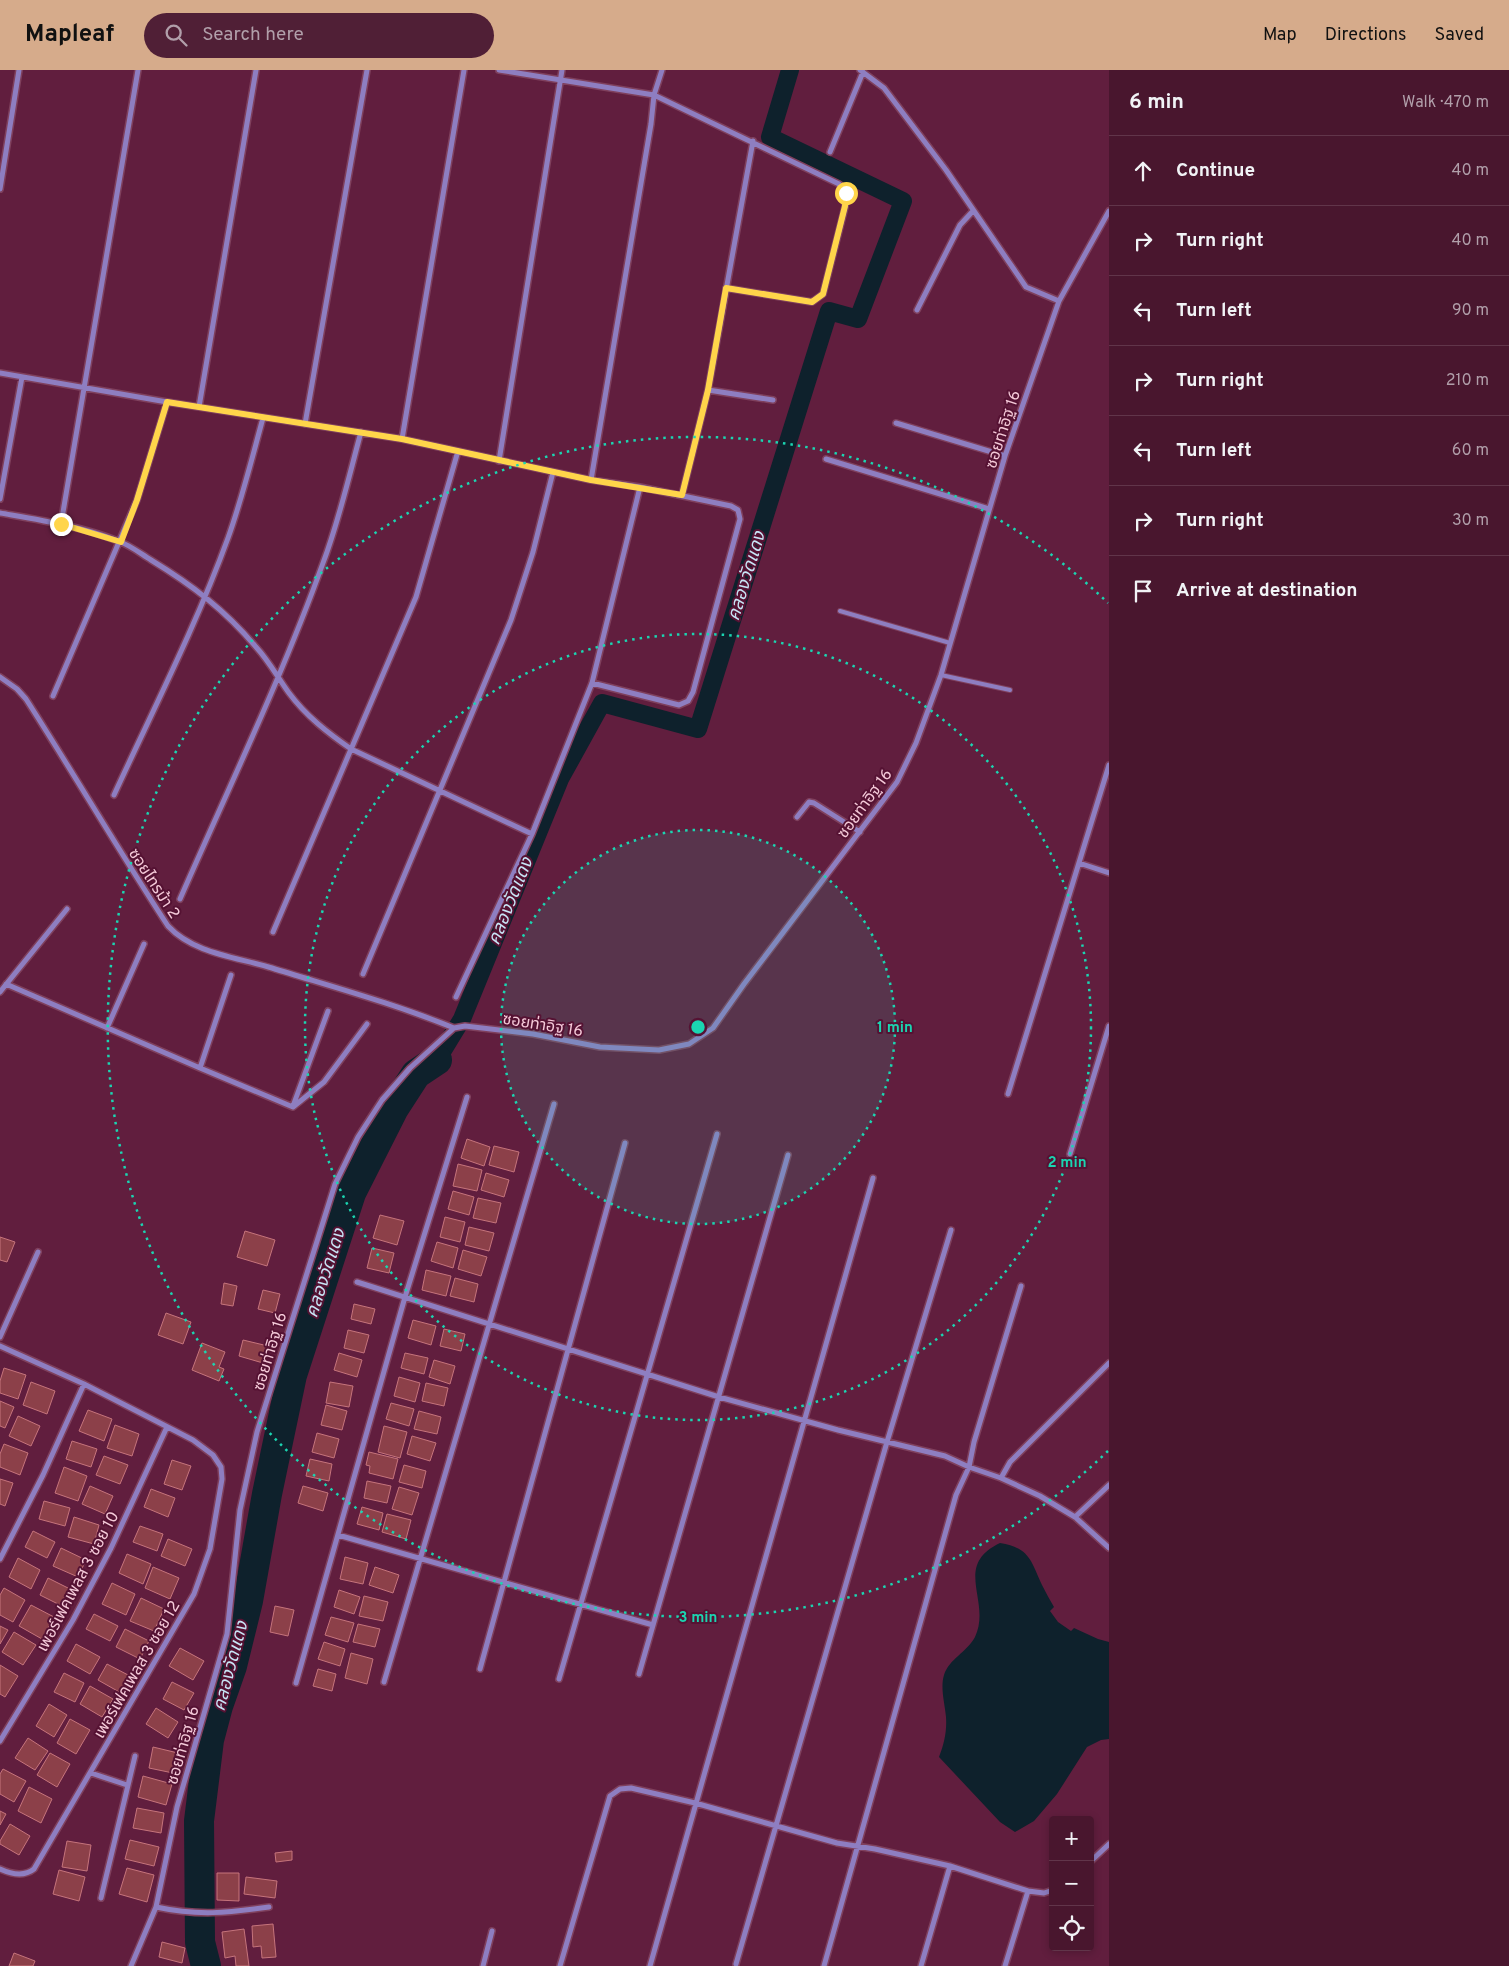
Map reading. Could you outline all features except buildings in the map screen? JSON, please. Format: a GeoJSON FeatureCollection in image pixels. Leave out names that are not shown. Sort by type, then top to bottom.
{"type":"FeatureCollection","features":[{"type":"Feature","properties":{"kind":"street"},"geometry":{"type":"LineString","coordinates":[[0,189],[19,70]]}},
{"type":"Feature","properties":{"kind":"street"},"geometry":{"type":"LineString","coordinates":[[61,524],[138,70]]}},
{"type":"Feature","properties":{"kind":"street"},"geometry":{"type":"LineString","coordinates":[[199,407],[256,70]]}},
{"type":"Feature","properties":{"kind":"street"},"geometry":{"type":"LineString","coordinates":[[306,424],[368,70]]}},
{"type":"Feature","properties":{"kind":"street"},"geometry":{"type":"LineString","coordinates":[[402,439],[464,70]]}},
{"type":"Feature","properties":{"kind":"street"},"geometry":{"type":"LineString","coordinates":[[499,70],[654,95],[839,184],[846,193],[845,206],[823,294],[812,302],[726,288]]}},
{"type":"Feature","properties":{"kind":"street"},"geometry":{"type":"LineString","coordinates":[[499,460],[562,70]]}},
{"type":"Feature","properties":{"kind":"street"},"geometry":{"type":"LineString","coordinates":[[591,480],[651,124],[654,95],[662,70]]}},
{"type":"Feature","properties":{"kind":"street"},"geometry":{"type":"LineString","coordinates":[[830,152],[861,71],[884,88],[946,170],[1026,287],[1059,301]]}},
{"type":"Feature","properties":{"kind":"street"},"geometry":{"type":"LineString","coordinates":[[682,495],[708,390],[753,141]]}},
{"type":"Feature","properties":{"kind":"street"},"geometry":{"type":"LineString","coordinates":[[917,310],[960,225],[973,210]]}},
{"type":"Feature","properties":{"kind":"street","name":"ซอยท่าอิฐ 16"},"geometry":{"type":"LineString","coordinates":[[131,1966],[156,1907],[177,1807],[227,1634],[240,1510],[257,1432],[335,1184],[358,1137],[382,1100],[410,1068],[454,1028],[465,1026],[533,1034],[600,1047],[659,1050],[689,1044],[713,1028],[744,984],[897,782],[916,743],[941,675],[1005,456],[1059,301],[1109,211]]}},
{"type":"Feature","properties":{"kind":"street"},"geometry":{"type":"LineString","coordinates":[[0,373],[263,418],[402,439],[591,480],[682,495],[731,506],[738,510],[740,519],[693,692],[688,701],[679,705],[592,683]]}},
{"type":"Feature","properties":{"kind":"street"},"geometry":{"type":"LineString","coordinates":[[0,499],[22,377]]}},
{"type":"Feature","properties":{"kind":"street"},"geometry":{"type":"LineString","coordinates":[[708,390],[774,400]]}},
{"type":"Feature","properties":{"kind":"street"},"geometry":{"type":"LineString","coordinates":[[53,696],[121,542],[140,492],[167,402]]}},
{"type":"Feature","properties":{"kind":"street"},"geometry":{"type":"LineString","coordinates":[[114,795],[205,596],[228,538],[263,418]]}},
{"type":"Feature","properties":{"kind":"street"},"geometry":{"type":"LineString","coordinates":[[896,424],[1005,456]]}},
{"type":"Feature","properties":{"kind":"street"},"geometry":{"type":"LineString","coordinates":[[180,898],[278,675],[323,564],[334,533],[361,432]]}},
{"type":"Feature","properties":{"kind":"street"},"geometry":{"type":"LineString","coordinates":[[273,932],[416,597],[458,451]]}},
{"type":"Feature","properties":{"kind":"street"},"geometry":{"type":"LineString","coordinates":[[826,459],[990,509]]}},
{"type":"Feature","properties":{"kind":"street"},"geometry":{"type":"LineString","coordinates":[[363,974],[511,620],[533,552],[553,472]]}},
{"type":"Feature","properties":{"kind":"street"},"geometry":{"type":"LineString","coordinates":[[456,997],[532,834],[592,683],[640,487]]}},
{"type":"Feature","properties":{"kind":"street"},"geometry":{"type":"LineString","coordinates":[[0,512],[61,524],[121,542],[184,580],[205,596],[237,626],[278,675],[289,693],[308,716],[351,749],[532,834]]}},
{"type":"Feature","properties":{"kind":"street","name":"ซอยไทรม้า 2"},"geometry":{"type":"LineString","coordinates":[[0,677],[17,689],[26,699],[124,859],[168,926],[187,943],[384,1003],[454,1028]]}},
{"type":"Feature","properties":{"kind":"street"},"geometry":{"type":"LineString","coordinates":[[1008,1094],[1109,764]]}},
{"type":"Feature","properties":{"kind":"street"},"geometry":{"type":"LineString","coordinates":[[797,817],[808,802],[814,803],[860,832]]}},
{"type":"Feature","properties":{"kind":"street"},"geometry":{"type":"LineString","coordinates":[[1079,863],[1109,873]]}},
{"type":"Feature","properties":{"kind":"street"},"geometry":{"type":"LineString","coordinates":[[0,992],[68,909]]}},
{"type":"Feature","properties":{"kind":"street"},"geometry":{"type":"LineString","coordinates":[[107,1028],[144,944]]}},
{"type":"Feature","properties":{"kind":"street"},"geometry":{"type":"LineString","coordinates":[[200,1068],[231,976]]}},
{"type":"Feature","properties":{"kind":"street"},"geometry":{"type":"LineString","coordinates":[[6,984],[293,1107]]}},
{"type":"Feature","properties":{"kind":"street"},"geometry":{"type":"LineString","coordinates":[[293,1107],[328,1012]]}},
{"type":"Feature","properties":{"kind":"street"},"geometry":{"type":"LineString","coordinates":[[293,1107],[324,1082],[367,1024]]}},
{"type":"Feature","properties":{"kind":"street"},"geometry":{"type":"LineString","coordinates":[[1070,1154],[1109,1026]]}},
{"type":"Feature","properties":{"kind":"street"},"geometry":{"type":"LineString","coordinates":[[296,1683],[405,1297],[467,1097]]}},
{"type":"Feature","properties":{"kind":"street"},"geometry":{"type":"LineString","coordinates":[[384,1682],[488,1323],[554,1104]]}},
{"type":"Feature","properties":{"kind":"street"},"geometry":{"type":"LineString","coordinates":[[559,1679],[717,1134]]}},
{"type":"Feature","properties":{"kind":"street"},"geometry":{"type":"LineString","coordinates":[[480,1668],[625,1143]]}},
{"type":"Feature","properties":{"kind":"street"},"geometry":{"type":"LineString","coordinates":[[639,1674],[788,1155]]}},
{"type":"Feature","properties":{"kind":"street"},"geometry":{"type":"LineString","coordinates":[[650,1966],[873,1178]]}},
{"type":"Feature","properties":{"kind":"street"},"geometry":{"type":"LineString","coordinates":[[736,1964],[887,1442],[951,1230]]}},
{"type":"Feature","properties":{"kind":"street"},"geometry":{"type":"LineString","coordinates":[[0,1337],[38,1252]]}},
{"type":"Feature","properties":{"kind":"street"},"geometry":{"type":"LineString","coordinates":[[358,1282],[719,1396],[838,1430],[945,1456],[1040,1496],[1075,1517],[1109,1548]]}},
{"type":"Feature","properties":{"kind":"street"},"geometry":{"type":"LineString","coordinates":[[824,1966],[956,1495],[969,1467],[974,1442],[1021,1286]]}},
{"type":"Feature","properties":{"kind":"street"},"geometry":{"type":"LineString","coordinates":[[0,1346],[84,1384],[167,1427]]}},
{"type":"Feature","properties":{"kind":"street"},"geometry":{"type":"LineString","coordinates":[[1001,1478],[1010,1462],[1109,1363]]}},
{"type":"Feature","properties":{"kind":"street"},"geometry":{"type":"LineString","coordinates":[[0,1560],[39,1483],[84,1384]]}},
{"type":"Feature","properties":{"kind":"street","name":"เพอร์เฟคเพลส 3 ซอย 12"},"geometry":{"type":"LineString","coordinates":[[0,1869],[16,1874],[28,1874],[34,1869],[194,1594],[210,1549],[220,1497],[221,1467],[213,1455],[193,1440],[167,1427]]}},
{"type":"Feature","properties":{"kind":"street","name":"เพอร์เฟคเพลส 3 ซอย 10"},"geometry":{"type":"LineString","coordinates":[[0,1741],[77,1612],[110,1548],[167,1427]]}},
{"type":"Feature","properties":{"kind":"street"},"geometry":{"type":"LineString","coordinates":[[1075,1517],[1109,1485]]}},
{"type":"Feature","properties":{"kind":"street"},"geometry":{"type":"LineString","coordinates":[[338,1535],[653,1624]]}},
{"type":"Feature","properties":{"kind":"street"},"geometry":{"type":"LineString","coordinates":[[101,1898],[126,1785],[135,1756]]}},
{"type":"Feature","properties":{"kind":"street"},"geometry":{"type":"LineString","coordinates":[[91,1774],[126,1785]]}},
{"type":"Feature","properties":{"kind":"street"},"geometry":{"type":"LineString","coordinates":[[560,1966],[610,1796],[620,1789],[631,1788],[695,1803],[776,1827],[856,1847],[950,1866],[1028,1891],[1044,1893],[1049,1891]]}},
{"type":"Feature","properties":{"kind":"street"},"geometry":{"type":"LineString","coordinates":[[1091,1861],[1109,1844]]}},
{"type":"Feature","properties":{"kind":"street"},"geometry":{"type":"LineString","coordinates":[[921,1966],[950,1866]]}},
{"type":"Feature","properties":{"kind":"street"},"geometry":{"type":"LineString","coordinates":[[1005,1966],[1028,1891]]}},
{"type":"Feature","properties":{"kind":"street"},"geometry":{"type":"LineString","coordinates":[[156,1907],[196,1914],[223,1913],[269,1907]]}},
{"type":"Feature","properties":{"kind":"street"},"geometry":{"type":"LineString","coordinates":[[482,1966],[492,1931]]}},
{"type":"Feature","properties":{"kind":"lane"},"geometry":{"type":"LineString","coordinates":[[840,611],[950,643]]}},
{"type":"Feature","properties":{"kind":"lane"},"geometry":{"type":"LineString","coordinates":[[941,675],[1010,690]]}},
{"type":"Feature","properties":{"kind":"water"},"geometry":{"type":"Polygon","coordinates":[[[1000,1543],[1018,1548],[1032,1562],[1054,1607],[1050,1611],[1058,1622],[1071,1631],[1074,1628],[1109,1642],[1109,1739],[1101,1740],[1087,1747],[1057,1794],[1034,1821],[1015,1832],[1000,1822],[939,1757],[944,1743],[946,1728],[943,1691],[944,1675],[950,1664],[975,1637],[979,1624],[979,1610],[975,1573],[978,1562],[986,1552],[1000,1543]]]}},
{"type":"Feature","properties":{"kind":"waterway","name":"คลองวัดแดง"},"geometry":{"type":"LineString","coordinates":[[437,1060],[462,1019],[560,779],[602,703],[698,729],[829,311],[858,319],[903,201],[770,137],[790,70]]}},
{"type":"Feature","properties":{"kind":"waterway","name":"คลองวัดแดง"},"geometry":{"type":"LineString","coordinates":[[206,1966],[200,1942],[199,1821],[209,1740],[232,1666],[248,1601],[267,1494],[292,1375],[351,1193],[394,1108],[416,1074],[437,1060]]}},
{"type":"Feature","properties":{"kind":"route"},"geometry":{"type":"LineString","coordinates":[[61,524],[94,532],[121,542],[148,469],[167,402],[402,439],[591,480],[682,495],[708,390],[726,288],[812,302],[823,294],[845,206],[846,193]]}}]}
